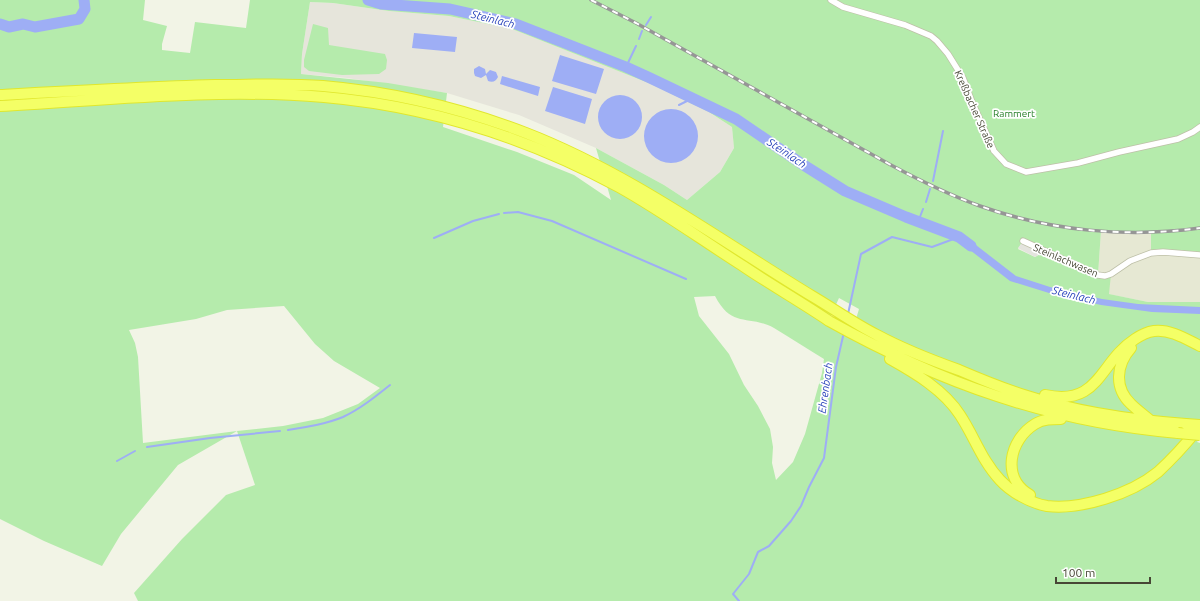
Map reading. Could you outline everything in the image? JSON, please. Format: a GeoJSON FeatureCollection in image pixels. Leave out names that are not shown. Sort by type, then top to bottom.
{"type":"FeatureCollection","features":[{"type":"Feature","properties":{"kind":"highway"},"geometry":{"type":"LineString","coordinates":[[0,94],[157,87],[278,84],[322,86],[370,92],[419,100],[465,112],[534,136],[576,154],[624,179],[670,206],[856,323],[878,336],[921,355],[1023,395],[1054,404],[1098,413],[1200,426]]}},
{"type":"Feature","properties":{"kind":"highway"},"geometry":{"type":"LineString","coordinates":[[0,106],[155,97],[273,94],[371,102],[471,124],[524,143],[620,188],[829,321],[930,371],[997,397],[1052,413],[1124,428]]}},
{"type":"Feature","properties":{"kind":"highway"},"geometry":{"type":"LineString","coordinates":[[994,384],[1056,397],[1069,397],[1081,393],[1089,388],[1101,377],[1117,355],[1131,342],[1143,334],[1154,331],[1167,332],[1178,335],[1200,346]]}},
{"type":"Feature","properties":{"kind":"highway"},"geometry":{"type":"LineString","coordinates":[[855,335],[873,349],[928,383],[940,393],[960,414],[988,466],[1001,481],[1011,489],[1036,503],[1047,506],[1080,505],[1103,500],[1130,489],[1157,473],[1180,451],[1200,426]]}},
{"type":"Feature","properties":{"kind":"highway"},"geometry":{"type":"LineString","coordinates":[[1150,420],[1131,404],[1125,397],[1121,388],[1119,373],[1124,357],[1134,345],[1145,338],[1154,336],[1166,336],[1179,340],[1200,352]]}},
{"type":"Feature","properties":{"kind":"highway"},"geometry":{"type":"LineString","coordinates":[[1200,421],[1174,451],[1152,471],[1130,486],[1089,500],[1068,502],[1049,501],[1036,498],[1023,491],[1015,480],[1012,468],[1012,454],[1017,441],[1024,432],[1035,424],[1047,419],[1060,419],[1099,427],[1124,428],[1178,433],[1200,435]]}},
{"type":"Feature","properties":{"kind":"street","name":"Kreßbacher Straße"},"geometry":{"type":"LineString","coordinates":[[831,0],[843,7],[905,25],[931,36],[937,41],[948,54],[963,78],[994,151],[1006,164],[1026,172],[1078,163],[1100,156],[1178,139],[1200,127]]}},
{"type":"Feature","properties":{"kind":"street","name":"Steinlachwasen"},"geometry":{"type":"LineString","coordinates":[[1023,241],[1098,275],[1105,276],[1111,274],[1130,261],[1151,252],[1200,255]]}},
{"type":"Feature","properties":{"kind":"shaded area"},"geometry":{"type":"Polygon","coordinates":[[[310,2],[333,3],[389,11],[449,16],[512,29],[651,84],[709,112],[732,127],[734,148],[720,172],[687,200],[664,185],[596,148],[519,115],[447,93],[347,78],[301,74],[302,54],[310,2]]]}},
{"type":"Feature","properties":{"kind":"shaded area"},"geometry":{"type":"Polygon","coordinates":[[[1101,231],[1151,232],[1200,255],[1200,302],[1148,302],[1108,294],[1098,275],[1101,231]]]}},
{"type":"Feature","properties":{"kind":"shaded area"},"geometry":{"type":"Polygon","coordinates":[[[1023,241],[1045,251],[1035,257],[1018,248],[1023,241]]]}},
{"type":"Feature","properties":{"kind":"green space","name":"Rammert"},"geometry":{"type":"Polygon","coordinates":[[[0,0],[145,0],[143,20],[167,26],[162,44],[162,50],[190,53],[195,22],[246,28],[250,0],[1200,0],[1200,255],[1151,253],[1151,232],[1101,231],[1098,275],[1111,274],[1109,294],[1148,302],[1200,302],[1200,438],[1197,442],[1200,443],[1200,601],[138,601],[134,593],[182,539],[226,495],[255,485],[237,431],[178,465],[121,534],[102,566],[44,541],[0,519],[0,0]],[[310,2],[302,54],[301,74],[388,83],[447,93],[443,127],[517,152],[574,175],[611,200],[596,148],[664,185],[687,200],[720,172],[734,148],[732,127],[709,112],[651,84],[512,29],[449,16],[389,11],[333,3],[310,2]],[[1023,241],[1018,249],[1035,257],[1044,252],[1023,241]],[[715,296],[694,297],[699,316],[729,354],[744,385],[758,406],[770,429],[773,447],[772,463],[776,480],[793,462],[805,434],[822,373],[824,359],[774,328],[765,324],[734,317],[721,306],[715,296]],[[839,298],[829,320],[851,336],[859,309],[839,298]],[[284,306],[227,310],[196,319],[129,330],[135,343],[138,357],[143,443],[283,426],[323,418],[358,404],[380,388],[334,361],[315,344],[284,306]]]}},
{"type":"Feature","properties":{"kind":"green space"},"geometry":{"type":"Polygon","coordinates":[[[313,24],[328,28],[329,45],[385,54],[387,60],[386,69],[379,74],[342,75],[309,71],[304,67],[304,60],[313,24]]]}},
{"type":"Feature","properties":{"kind":"water"},"geometry":{"type":"Polygon","coordinates":[[[414,33],[457,37],[455,52],[412,48],[414,33]]]}},
{"type":"Feature","properties":{"kind":"water"},"geometry":{"type":"Polygon","coordinates":[[[560,55],[604,69],[596,94],[552,81],[560,55]]]}},
{"type":"Feature","properties":{"kind":"water"},"geometry":{"type":"Polygon","coordinates":[[[479,66],[485,69],[486,74],[490,70],[496,72],[498,77],[491,82],[488,81],[486,75],[481,78],[475,76],[474,69],[479,66]]]}},
{"type":"Feature","properties":{"kind":"water"},"geometry":{"type":"Polygon","coordinates":[[[502,76],[540,87],[538,96],[500,84],[502,76]]]}},
{"type":"Feature","properties":{"kind":"water"},"geometry":{"type":"Polygon","coordinates":[[[553,87],[592,99],[585,124],[545,111],[553,87]]]}},
{"type":"Feature","properties":{"kind":"water"},"geometry":{"type":"Polygon","coordinates":[[[616,95],[624,95],[629,96],[636,101],[641,108],[641,126],[636,133],[629,138],[616,139],[608,136],[601,129],[598,121],[598,113],[601,105],[608,98],[616,95]]]}},
{"type":"Feature","properties":{"kind":"water"},"geometry":{"type":"Polygon","coordinates":[[[671,109],[681,111],[690,117],[696,126],[698,136],[696,146],[690,155],[681,161],[671,163],[661,161],[652,155],[646,146],[644,136],[646,126],[652,117],[661,111],[671,109]]]}},
{"type":"Feature","properties":{"kind":"water"},"geometry":{"type":"Polygon","coordinates":[[[963,235],[1016,276],[1050,287],[1102,299],[1138,304],[1200,307],[1200,314],[1152,312],[1101,305],[1049,293],[1010,281],[957,240],[963,235]]]}},
{"type":"Feature","properties":{"kind":"waterway","name":"Steinlach"},"geometry":{"type":"LineString","coordinates":[[0,24],[9,27],[23,24],[35,27],[79,19],[85,9],[84,0]]}},
{"type":"Feature","properties":{"kind":"waterway","name":"Steinlach"},"geometry":{"type":"LineString","coordinates":[[368,0],[381,4],[450,9],[516,24],[626,67],[736,119],[845,191],[906,217],[959,237],[971,246]]}},
{"type":"Feature","properties":{"kind":"waterway"},"geometry":{"type":"LineString","coordinates":[[646,25],[651,17]]}},
{"type":"Feature","properties":{"kind":"waterway"},"geometry":{"type":"LineString","coordinates":[[639,39],[642,31]]}},
{"type":"Feature","properties":{"kind":"waterway"},"geometry":{"type":"LineString","coordinates":[[626,67],[636,46]]}},
{"type":"Feature","properties":{"kind":"waterway"},"geometry":{"type":"LineString","coordinates":[[679,105],[693,98]]}},
{"type":"Feature","properties":{"kind":"waterway"},"geometry":{"type":"LineString","coordinates":[[933,181],[943,131]]}},
{"type":"Feature","properties":{"kind":"waterway"},"geometry":{"type":"LineString","coordinates":[[926,202],[930,189]]}},
{"type":"Feature","properties":{"kind":"waterway"},"geometry":{"type":"LineString","coordinates":[[918,222],[923,209]]}},
{"type":"Feature","properties":{"kind":"waterway"},"geometry":{"type":"LineString","coordinates":[[504,213],[518,212],[552,221],[686,279]]}},
{"type":"Feature","properties":{"kind":"waterway"},"geometry":{"type":"LineString","coordinates":[[434,238],[473,221],[499,214]]}},
{"type":"Feature","properties":{"kind":"waterway","name":"Ehrenbach"},"geometry":{"type":"LineString","coordinates":[[848,314],[861,254],[892,237],[932,247],[959,237]]}},
{"type":"Feature","properties":{"kind":"waterway","name":"Ehrenbach"},"geometry":{"type":"LineString","coordinates":[[739,601],[733,594],[749,574],[758,552],[769,546],[791,521],[801,506],[824,458],[836,367],[844,332]]}},
{"type":"Feature","properties":{"kind":"waterway"},"geometry":{"type":"LineString","coordinates":[[288,430],[323,423],[343,417],[361,407],[390,385]]}},
{"type":"Feature","properties":{"kind":"waterway"},"geometry":{"type":"LineString","coordinates":[[147,447],[210,438],[280,431]]}},
{"type":"Feature","properties":{"kind":"waterway"},"geometry":{"type":"LineString","coordinates":[[117,461],[135,451]]}},
{"type":"Feature","properties":{"kind":"railway"},"geometry":{"type":"LineString","coordinates":[[591,0],[636,23],[889,164],[934,187],[968,202],[1007,215],[1061,227],[1117,232],[1172,231],[1200,228]]}}]}
